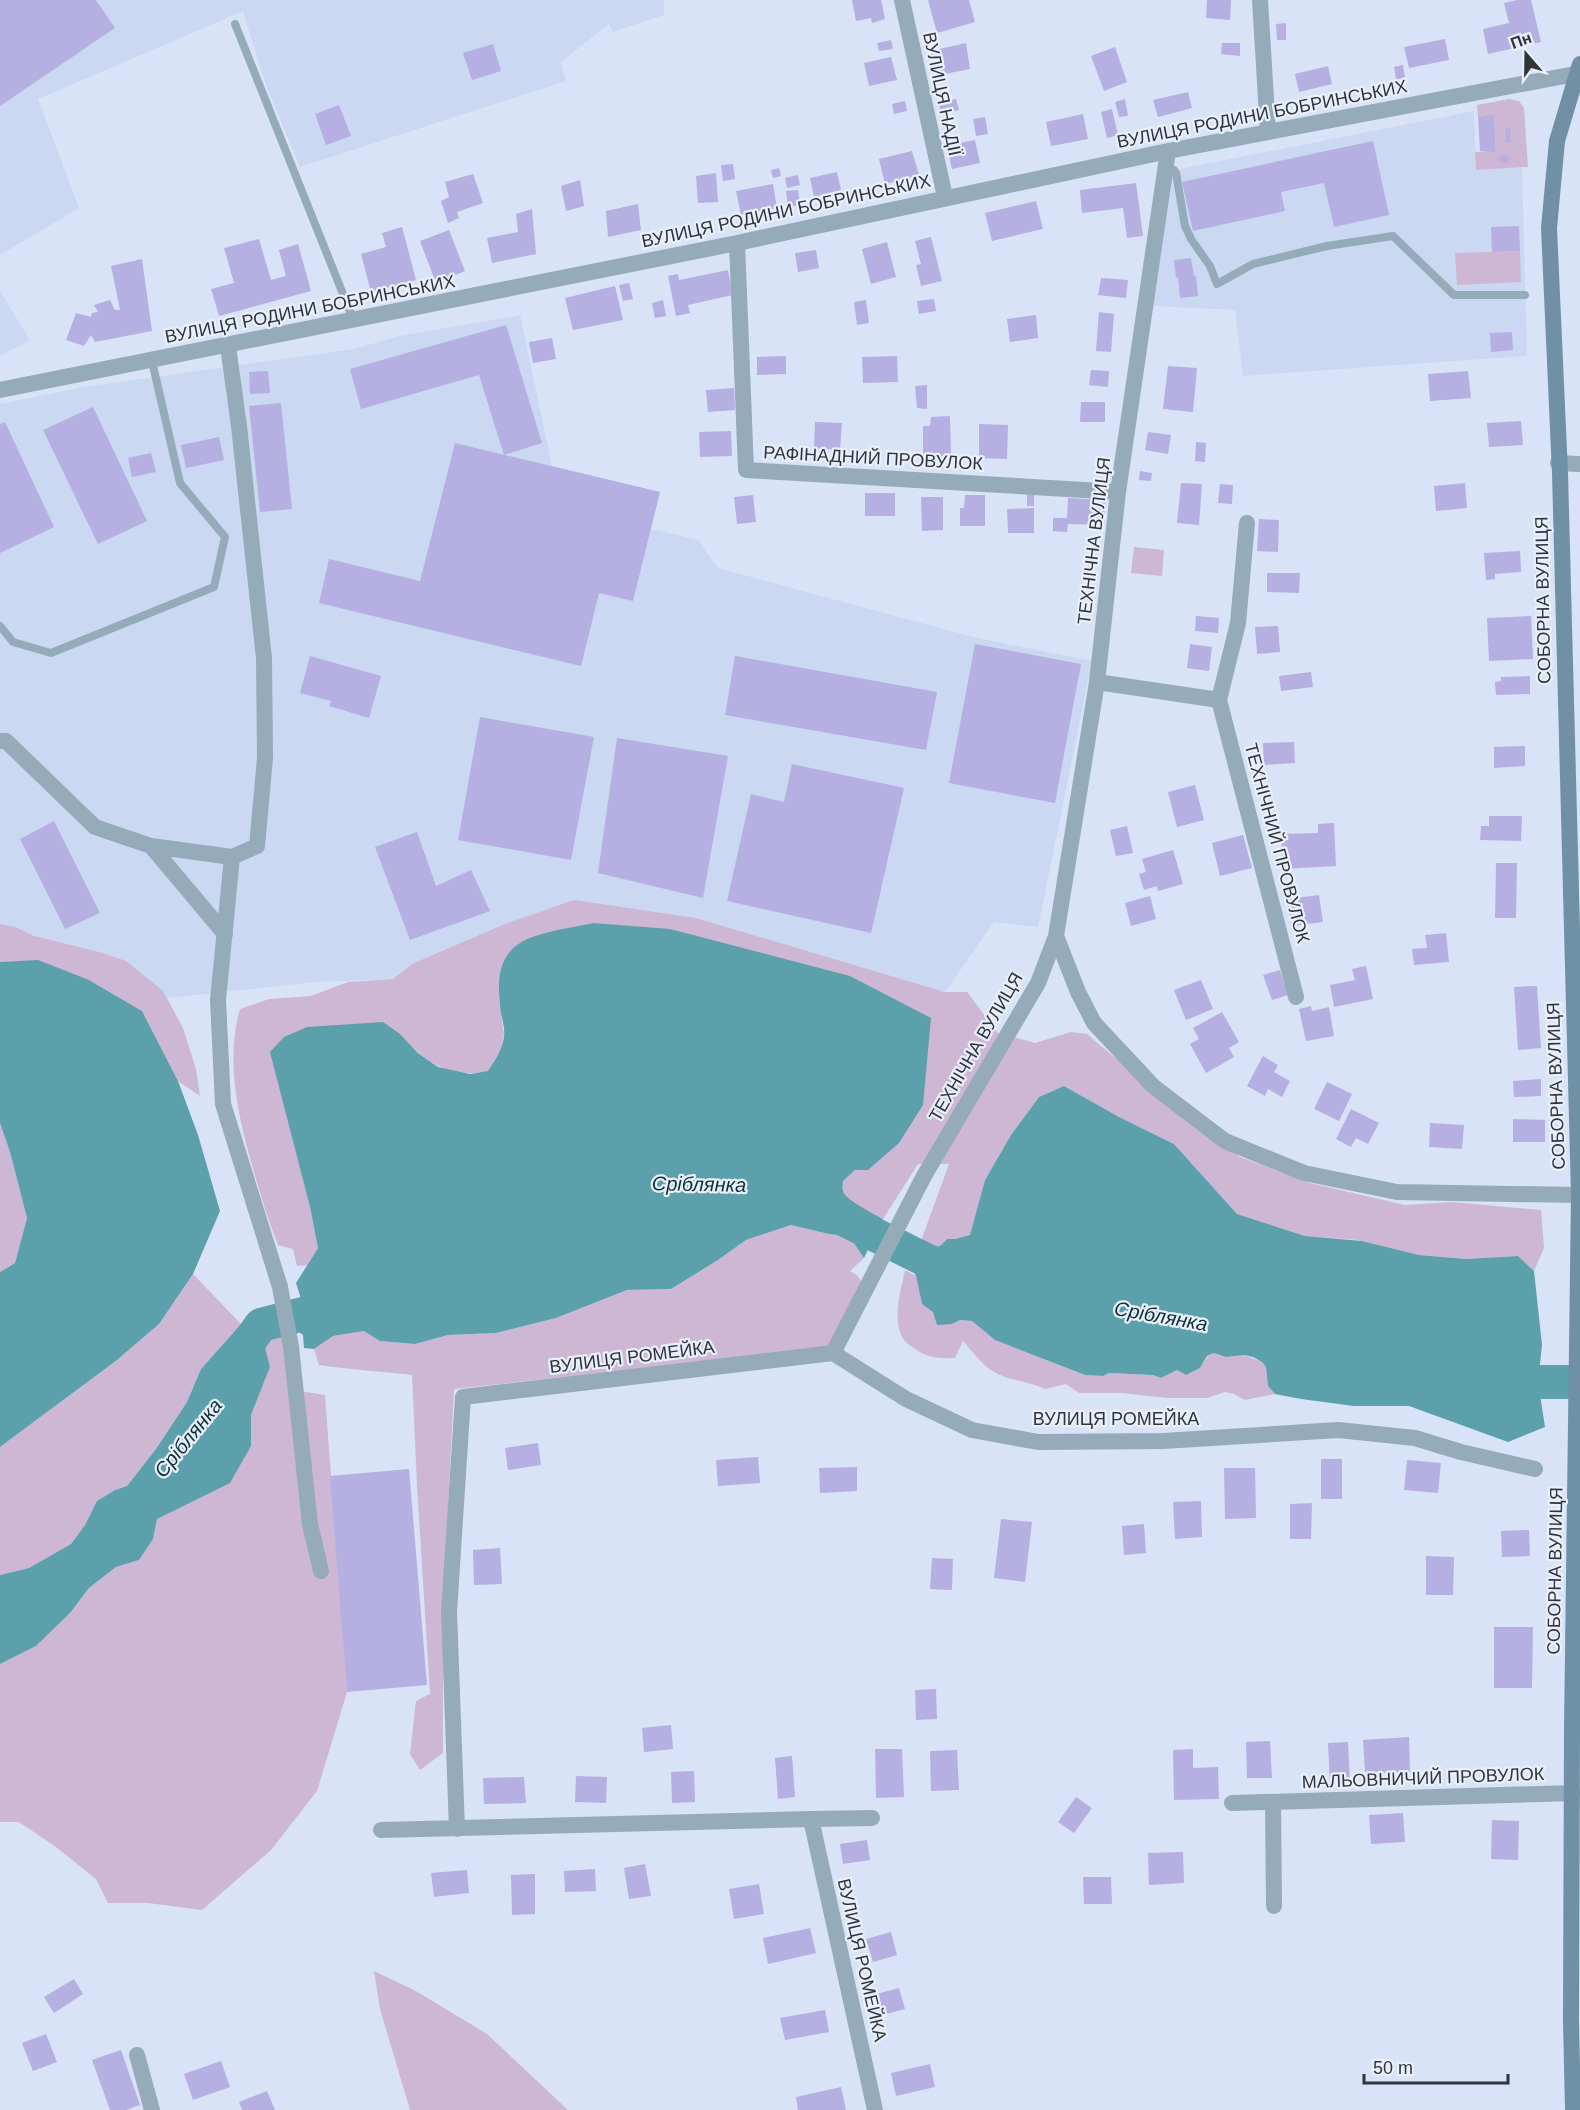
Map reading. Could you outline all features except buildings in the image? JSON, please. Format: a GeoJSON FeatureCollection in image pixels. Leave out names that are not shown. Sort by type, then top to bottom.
{"type":"FeatureCollection","features":[{"type":"Feature","properties":{"kind":"main road","name":"СОБОРНА ВУЛИЦЯ"},"geometry":{"type":"LineString","coordinates":[[1573,2110],[1572,1730],[1579,1149],[1549,228],[1557,141],[1579,70]]}},
{"type":"Feature","properties":{"kind":"street","name":"ВУЛИЦЯ НАДІЇ"},"geometry":{"type":"LineString","coordinates":[[902,0],[945,197]]}},
{"type":"Feature","properties":{"kind":"street"},"geometry":{"type":"LineString","coordinates":[[1260,0],[1268,132]]}},
{"type":"Feature","properties":{"kind":"street","name":"ВУЛИЦЯ РОДИНИ БОБРИНСЬКИХ"},"geometry":{"type":"LineString","coordinates":[[0,390],[737,243],[1168,151],[1579,70]]}},
{"type":"Feature","properties":{"kind":"street","name":"ТЕХНІЧНА ВУЛИЦЯ"},"geometry":{"type":"LineString","coordinates":[[833,1353],[924,1176],[1038,982],[1056,936],[1097,682],[1118,492],[1168,151]]}},
{"type":"Feature","properties":{"kind":"street","name":"РАФІНАДНИЙ ПРОВУЛОК"},"geometry":{"type":"LineString","coordinates":[[737,243],[746,470],[1118,492]]}},
{"type":"Feature","properties":{"kind":"street"},"geometry":{"type":"LineString","coordinates":[[0,741],[6,741],[95,827],[151,846],[232,857],[257,846],[265,758],[264,658],[228,346]]}},
{"type":"Feature","properties":{"kind":"street"},"geometry":{"type":"LineString","coordinates":[[1558,464],[1580,464]]}},
{"type":"Feature","properties":{"kind":"street","name":"ТЕХНІЧНИЙ ПРОВУЛОК"},"geometry":{"type":"LineString","coordinates":[[1247,523],[1238,623],[1219,700],[1296,997]]}},
{"type":"Feature","properties":{"kind":"street"},"geometry":{"type":"LineString","coordinates":[[1097,682],[1219,700]]}},
{"type":"Feature","properties":{"kind":"street"},"geometry":{"type":"LineString","coordinates":[[151,846],[225,934]]}},
{"type":"Feature","properties":{"kind":"street"},"geometry":{"type":"LineString","coordinates":[[232,857],[218,1000],[223,1104],[280,1287],[291,1347],[310,1524],[321,1570]]}},
{"type":"Feature","properties":{"kind":"street"},"geometry":{"type":"LineString","coordinates":[[1056,936],[1078,992],[1095,1023],[1153,1086],[1225,1141],[1304,1173],[1397,1192],[1579,1195]]}},
{"type":"Feature","properties":{"kind":"street","name":"ВУЛИЦЯ РОМЕЙКА"},"geometry":{"type":"LineString","coordinates":[[457,1829],[449,1612],[463,1397],[833,1353],[906,1399],[972,1430],[1038,1442],[1163,1441],[1338,1430],[1415,1438],[1461,1452],[1535,1469]]}},
{"type":"Feature","properties":{"kind":"street","name":"МАЛЬОВНИЧИЙ ПРОВУЛОК"},"geometry":{"type":"LineString","coordinates":[[1232,1803],[1573,1793]]}},
{"type":"Feature","properties":{"kind":"street"},"geometry":{"type":"LineString","coordinates":[[1273,1802],[1274,1906]]}},
{"type":"Feature","properties":{"kind":"street"},"geometry":{"type":"LineString","coordinates":[[381,1830],[872,1818]]}},
{"type":"Feature","properties":{"kind":"street","name":"ВУЛИЦЯ РОМЕЙКА"},"geometry":{"type":"LineString","coordinates":[[811,1819],[875,2110]]}},
{"type":"Feature","properties":{"kind":"street"},"geometry":{"type":"LineString","coordinates":[[137,2055],[152,2110]]}},
{"type":"Feature","properties":{"kind":"lane"},"geometry":{"type":"LineString","coordinates":[[235,24],[353,319]]}},
{"type":"Feature","properties":{"kind":"lane"},"geometry":{"type":"LineString","coordinates":[[1166,169],[1174,170],[1176,174],[1185,226],[1191,239],[1210,266],[1217,284],[1253,264],[1327,246],[1394,236],[1454,295],[1525,295]]}},
{"type":"Feature","properties":{"kind":"lane"},"geometry":{"type":"LineString","coordinates":[[0,626],[13,642],[51,653],[214,587],[225,537],[180,483],[152,361]]}},
{"type":"Feature","properties":{"kind":"shaded area"},"geometry":{"type":"Polygon","coordinates":[[[0,0],[664,0],[664,15],[613,32],[609,24],[561,62],[566,81],[300,167],[265,82],[243,11],[38,99],[79,208],[0,255],[0,0]]]}},
{"type":"Feature","properties":{"kind":"shaded area"},"geometry":{"type":"Polygon","coordinates":[[[1509,99],[1519,101],[1524,108],[1528,167],[1476,170],[1475,152],[1496,151],[1494,116],[1478,117],[1477,105],[1509,99]]]}},
{"type":"Feature","properties":{"kind":"shaded area"},"geometry":{"type":"Polygon","coordinates":[[[1474,111],[1476,170],[1522,168],[1527,356],[1243,376],[1235,310],[1153,306],[1171,174],[1180,173],[1180,169],[1474,111]]]}},
{"type":"Feature","properties":{"kind":"shaded area"},"geometry":{"type":"Polygon","coordinates":[[[1520,251],[1521,282],[1457,285],[1455,253],[1520,251]]]}},
{"type":"Feature","properties":{"kind":"shaded area"},"geometry":{"type":"Polygon","coordinates":[[[0,291],[30,340],[0,356],[0,291]]]}},
{"type":"Feature","properties":{"kind":"shaded area"},"geometry":{"type":"Polygon","coordinates":[[[520,315],[552,466],[660,492],[651,529],[698,540],[718,568],[977,638],[1092,661],[1038,927],[994,922],[945,992],[696,918],[574,901],[412,964],[393,979],[316,982],[157,999],[0,954],[0,404],[84,387],[354,349],[400,336],[520,315]]]}},
{"type":"Feature","properties":{"kind":"shaded area"},"geometry":{"type":"Polygon","coordinates":[[[1134,547],[1164,550],[1162,576],[1131,573],[1134,547]]]}},
{"type":"Feature","properties":{"kind":"shaded area"},"geometry":{"type":"Polygon","coordinates":[[[574,900],[696,918],[945,992],[967,992],[998,1033],[1035,1043],[1071,1032],[1087,1034],[1184,1116],[1240,1157],[1310,1183],[1405,1205],[1452,1202],[1541,1210],[1544,1248],[1534,1271],[1518,1256],[1466,1259],[1419,1255],[1358,1240],[1305,1236],[1237,1214],[1174,1144],[1064,1086],[1039,1097],[1011,1135],[985,1180],[970,1236],[947,1239],[940,1246],[929,1247],[921,1241],[949,1164],[918,1164],[883,1219],[854,1202],[843,1191],[843,1181],[855,1170],[593,923],[540,935],[518,944],[499,999],[504,1034],[501,1050],[489,1071],[462,1073],[439,1066],[429,1061],[400,1034],[284,1037],[271,1052],[318,1248],[307,1265],[297,1266],[293,1249],[278,1245],[255,1176],[239,1114],[233,1051],[240,1009],[269,999],[311,996],[348,982],[393,979],[412,964],[505,924],[574,900]]]}},
{"type":"Feature","properties":{"kind":"shaded area"},"geometry":{"type":"Polygon","coordinates":[[[0,924],[15,927],[34,936],[126,961],[163,991],[183,1028],[196,1069],[200,1096],[178,1081],[142,1011],[89,980],[38,961],[0,962],[0,924]]]}},
{"type":"Feature","properties":{"kind":"shaded area"},"geometry":{"type":"Polygon","coordinates":[[[0,1123],[27,1218],[15,1263],[0,1272],[0,1123]]]}},
{"type":"Feature","properties":{"kind":"shaded area"},"geometry":{"type":"Polygon","coordinates":[[[792,1225],[829,1234],[849,1236],[864,1258],[850,1271],[858,1276],[863,1285],[829,1348],[454,1389],[443,1610],[443,1753],[420,1770],[410,1754],[416,1701],[430,1694],[412,1375],[319,1365],[314,1349],[333,1336],[364,1331],[381,1341],[415,1344],[448,1335],[496,1333],[556,1318],[627,1290],[671,1289],[746,1240],[792,1225]]]}},
{"type":"Feature","properties":{"kind":"shaded area"},"geometry":{"type":"Polygon","coordinates":[[[905,1270],[916,1276],[922,1304],[952,1324],[960,1320],[972,1321],[995,1340],[1085,1375],[1103,1376],[1109,1373],[1153,1375],[1161,1378],[1177,1370],[1186,1375],[1200,1368],[1208,1356],[1214,1353],[1226,1357],[1244,1355],[1262,1362],[1266,1367],[1268,1386],[1275,1394],[1245,1400],[1225,1392],[1207,1398],[1079,1393],[1066,1384],[1045,1389],[1000,1375],[986,1366],[963,1341],[955,1358],[929,1356],[907,1343],[900,1332],[898,1305],[905,1270]]]}},
{"type":"Feature","properties":{"kind":"shaded area"},"geometry":{"type":"Polygon","coordinates":[[[193,1274],[241,1324],[201,1369],[187,1402],[156,1449],[127,1486],[97,1501],[85,1525],[71,1544],[29,1568],[0,1575],[0,1447],[117,1360],[159,1324],[193,1274]]]}},
{"type":"Feature","properties":{"kind":"shaded area"},"geometry":{"type":"Polygon","coordinates":[[[270,1330],[285,1338],[288,1389],[325,1395],[347,1692],[317,1791],[271,1850],[202,1910],[148,1903],[108,1903],[96,1879],[56,1847],[19,1822],[0,1822],[0,1664],[36,1646],[70,1613],[89,1588],[116,1567],[139,1560],[153,1539],[157,1519],[181,1506],[251,1446],[251,1415],[270,1367],[264,1343],[270,1330]]]}},
{"type":"Feature","properties":{"kind":"shaded area"},"geometry":{"type":"Polygon","coordinates":[[[374,1971],[416,1991],[487,2034],[568,2110],[410,2110],[380,2009],[374,1971]]]}},
{"type":"Feature","properties":{"kind":"water"},"geometry":{"type":"Polygon","coordinates":[[[593,923],[670,929],[850,976],[931,1018],[923,1105],[899,1143],[868,1170],[855,1170],[843,1181],[843,1191],[848,1198],[883,1219],[864,1258],[849,1236],[791,1225],[746,1240],[671,1289],[627,1290],[556,1318],[496,1333],[448,1335],[415,1344],[380,1341],[364,1331],[333,1336],[314,1349],[304,1348],[303,1335],[295,1327],[290,1310],[301,1299],[296,1283],[318,1248],[310,1207],[270,1052],[284,1037],[307,1027],[383,1022],[400,1034],[418,1053],[438,1067],[470,1074],[488,1071],[500,1050],[504,1037],[499,986],[501,968],[505,959],[517,945],[533,937],[593,923]]]}},
{"type":"Feature","properties":{"kind":"water"},"geometry":{"type":"Polygon","coordinates":[[[38,960],[89,980],[142,1011],[178,1081],[198,1135],[220,1211],[193,1274],[159,1324],[117,1360],[0,1447],[0,1272],[15,1263],[27,1218],[0,1123],[0,962],[38,960]]]}},
{"type":"Feature","properties":{"kind":"water"},"geometry":{"type":"Polygon","coordinates":[[[1064,1086],[1174,1144],[1237,1214],[1305,1236],[1362,1241],[1419,1255],[1466,1259],[1518,1256],[1534,1271],[1542,1345],[1538,1382],[1545,1427],[1508,1442],[1409,1406],[1354,1406],[1275,1394],[1268,1386],[1266,1367],[1253,1357],[1244,1355],[1226,1357],[1214,1353],[1207,1356],[1200,1368],[1186,1375],[1177,1370],[1161,1378],[1153,1375],[1109,1373],[1103,1376],[1085,1375],[995,1340],[972,1321],[960,1320],[952,1324],[937,1325],[933,1312],[922,1304],[916,1276],[908,1260],[921,1241],[930,1247],[940,1246],[947,1239],[970,1235],[985,1180],[1011,1135],[1039,1097],[1064,1086]]]}},
{"type":"Feature","properties":{"kind":"water"},"geometry":{"type":"Polygon","coordinates":[[[241,1324],[270,1330],[264,1343],[270,1367],[251,1415],[251,1446],[230,1483],[157,1519],[153,1539],[139,1560],[116,1567],[89,1588],[70,1613],[36,1646],[0,1664],[0,1575],[29,1568],[71,1544],[85,1525],[97,1501],[127,1486],[156,1449],[187,1402],[201,1369],[241,1324]]]}},
{"type":"Feature","properties":{"kind":"waterway","name":"Сріблянка"},"geometry":{"type":"LineString","coordinates":[[835,1215],[940,1267],[955,1270]]}},
{"type":"Feature","properties":{"kind":"waterway","name":"Сріблянка"},"geometry":{"type":"LineString","coordinates":[[234,1368],[238,1357],[261,1325],[322,1309]]}},
{"type":"Feature","properties":{"kind":"waterway","name":"Сріблянка"},"geometry":{"type":"LineString","coordinates":[[1493,1373],[1538,1382],[1580,1382]]}}]}
